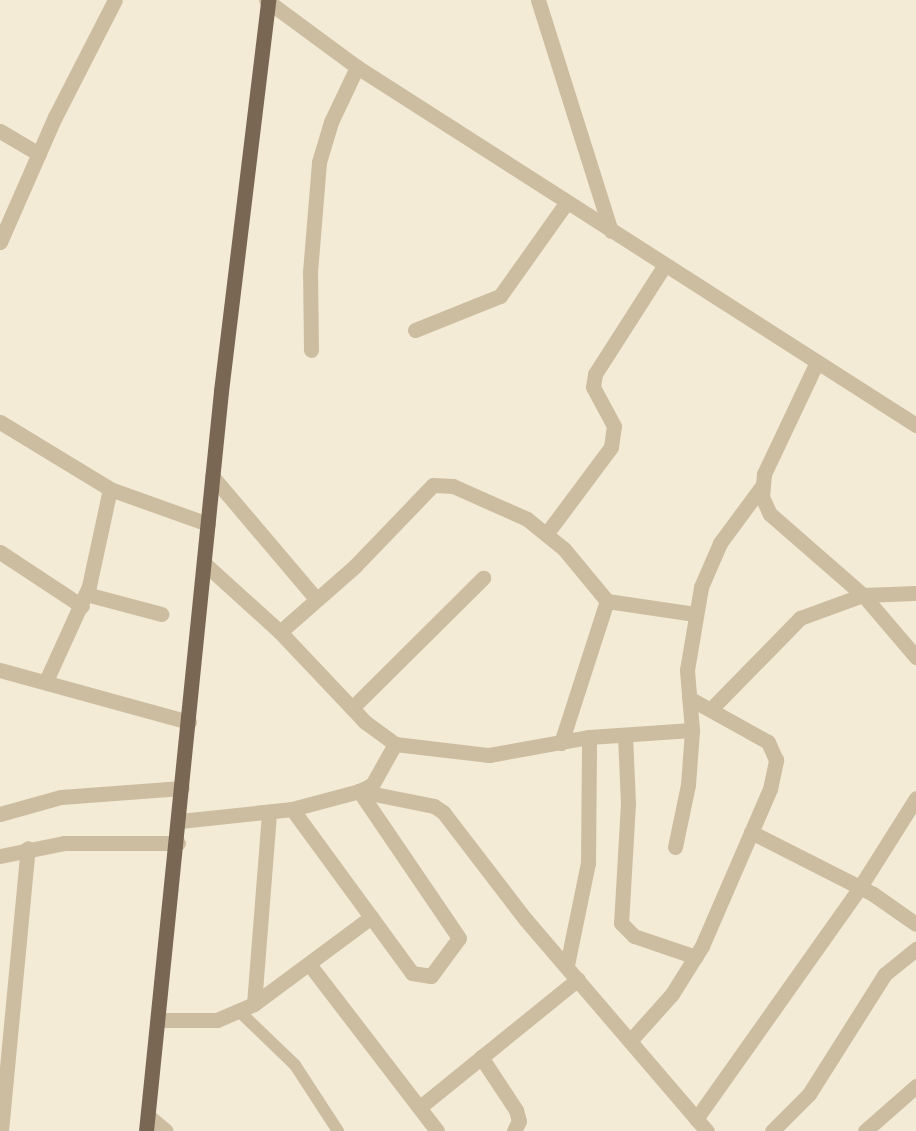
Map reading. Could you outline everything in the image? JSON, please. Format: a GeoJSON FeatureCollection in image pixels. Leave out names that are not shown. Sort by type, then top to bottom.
{"type":"FeatureCollection","features":[{"type":"Feature","properties":{"kind":"main road"},"geometry":{"type":"LineString","coordinates":[[147,1123],[178,843],[212,476],[267,0]]}},
{"type":"Feature","properties":{"kind":"street"},"geometry":{"type":"LineString","coordinates":[[0,242],[39,154],[115,0]]}},
{"type":"Feature","properties":{"kind":"street"},"geometry":{"type":"LineString","coordinates":[[267,0],[357,67],[816,364],[916,425]]}},
{"type":"Feature","properties":{"kind":"street"},"geometry":{"type":"LineString","coordinates":[[538,0],[611,231]]}},
{"type":"Feature","properties":{"kind":"street"},"geometry":{"type":"LineString","coordinates":[[311,350],[310,272],[319,162],[331,122],[357,67]]}},
{"type":"Feature","properties":{"kind":"street"},"geometry":{"type":"LineString","coordinates":[[0,131],[39,154]]}},
{"type":"Feature","properties":{"kind":"street"},"geometry":{"type":"LineString","coordinates":[[415,330],[500,296],[566,203]]}},
{"type":"Feature","properties":{"kind":"street"},"geometry":{"type":"LineString","coordinates":[[548,533],[611,447],[614,426],[592,387],[595,374],[664,266]]}},
{"type":"Feature","properties":{"kind":"street"},"geometry":{"type":"LineString","coordinates":[[675,847],[688,785],[692,730],[687,670],[695,614],[720,543],[762,486],[816,364]]}},
{"type":"Feature","properties":{"kind":"street"},"geometry":{"type":"LineString","coordinates":[[0,422],[110,489],[207,524]]}},
{"type":"Feature","properties":{"kind":"street"},"geometry":{"type":"LineString","coordinates":[[212,476],[316,600]]}},
{"type":"Feature","properties":{"kind":"street"},"geometry":{"type":"LineString","coordinates":[[280,632],[316,600],[433,485],[453,486],[548,533],[607,601],[695,614]]}},
{"type":"Feature","properties":{"kind":"street"},"geometry":{"type":"LineString","coordinates":[[762,486],[770,514],[863,595],[916,657]]}},
{"type":"Feature","properties":{"kind":"street"},"geometry":{"type":"LineString","coordinates":[[46,681],[84,600],[110,489]]}},
{"type":"Feature","properties":{"kind":"street"},"geometry":{"type":"LineString","coordinates":[[0,552],[84,600],[161,614]]}},
{"type":"Feature","properties":{"kind":"street"},"geometry":{"type":"LineString","coordinates":[[205,564],[280,632],[352,708],[395,744],[489,755],[589,737],[692,730]]}},
{"type":"Feature","properties":{"kind":"street"},"geometry":{"type":"LineString","coordinates":[[352,708],[483,578]]}},
{"type":"Feature","properties":{"kind":"street"},"geometry":{"type":"LineString","coordinates":[[711,710],[800,618],[863,595],[916,593]]}},
{"type":"Feature","properties":{"kind":"street"},"geometry":{"type":"LineString","coordinates":[[561,743],[607,601]]}},
{"type":"Feature","properties":{"kind":"street"},"geometry":{"type":"LineString","coordinates":[[0,670],[46,681],[189,723]]}},
{"type":"Feature","properties":{"kind":"street"},"geometry":{"type":"LineString","coordinates":[[630,1041],[672,994],[696,957],[770,789],[775,751],[758,735],[689,698]]}},
{"type":"Feature","properties":{"kind":"street"},"geometry":{"type":"LineString","coordinates":[[625,735],[628,803],[621,923],[634,936],[696,957]]}},
{"type":"Feature","properties":{"kind":"street"},"geometry":{"type":"LineString","coordinates":[[567,965],[588,863],[589,737]]}},
{"type":"Feature","properties":{"kind":"street"},"geometry":{"type":"LineString","coordinates":[[180,821],[292,809],[359,791],[372,785],[395,744]]}},
{"type":"Feature","properties":{"kind":"street"},"geometry":{"type":"LineString","coordinates":[[0,814],[61,797],[182,788]]}},
{"type":"Feature","properties":{"kind":"street"},"geometry":{"type":"LineString","coordinates":[[359,791],[434,806],[443,812],[578,979],[702,1125],[860,887],[916,798]]}},
{"type":"Feature","properties":{"kind":"street"},"geometry":{"type":"LineString","coordinates":[[292,809],[412,973],[421,977],[431,976],[441,966],[459,938],[359,791]]}},
{"type":"Feature","properties":{"kind":"street"},"geometry":{"type":"LineString","coordinates":[[254,1004],[269,812]]}},
{"type":"Feature","properties":{"kind":"street"},"geometry":{"type":"LineString","coordinates":[[752,832],[860,887],[916,924]]}},
{"type":"Feature","properties":{"kind":"street"},"geometry":{"type":"LineString","coordinates":[[0,855],[64,843],[178,843]]}},
{"type":"Feature","properties":{"kind":"street"},"geometry":{"type":"LineString","coordinates":[[1,1131],[28,848]]}},
{"type":"Feature","properties":{"kind":"street"},"geometry":{"type":"LineString","coordinates":[[158,1020],[201,1022],[239,1011],[254,1004],[372,917]]}},
{"type":"Feature","properties":{"kind":"street"},"geometry":{"type":"LineString","coordinates":[[772,1131],[809,1094],[885,974],[916,949]]}},
{"type":"Feature","properties":{"kind":"street"},"geometry":{"type":"LineString","coordinates":[[309,964],[437,1131]]}},
{"type":"Feature","properties":{"kind":"street"},"geometry":{"type":"LineString","coordinates":[[420,1107],[578,979]]}},
{"type":"Feature","properties":{"kind":"street"},"geometry":{"type":"LineString","coordinates":[[481,1057],[516,1110],[519,1121],[514,1131]]}},
{"type":"Feature","properties":{"kind":"street"},"geometry":{"type":"LineString","coordinates":[[865,1131],[916,1086]]}},
{"type":"Feature","properties":{"kind":"street"},"geometry":{"type":"LineString","coordinates":[[147,1123],[166,1131]]}},
{"type":"Feature","properties":{"kind":"lane"},"geometry":{"type":"LineString","coordinates":[[239,1011],[295,1065],[338,1131]]}}]}
